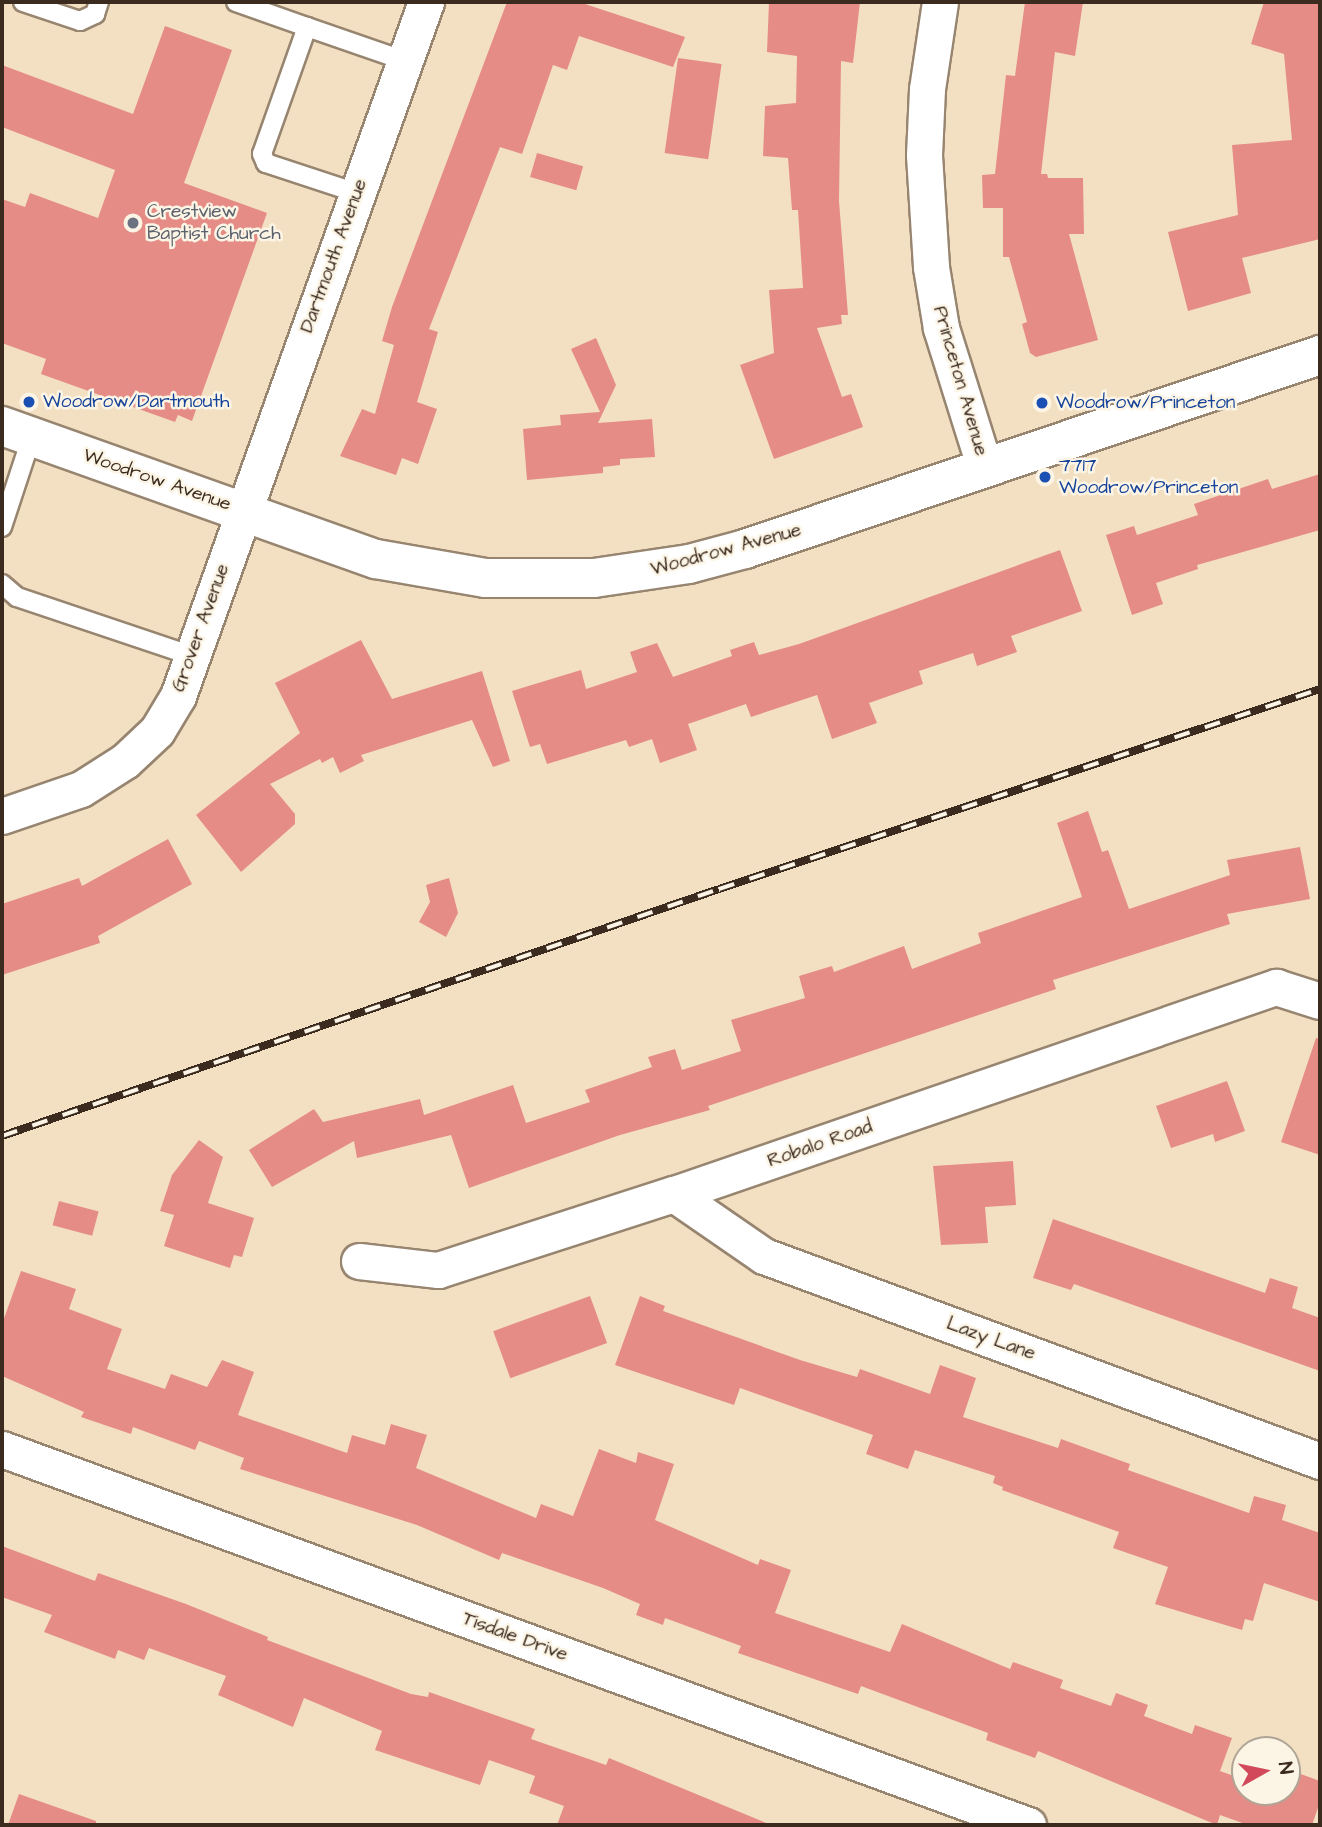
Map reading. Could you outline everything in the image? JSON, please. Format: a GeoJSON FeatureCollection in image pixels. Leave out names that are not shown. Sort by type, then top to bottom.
{"type":"FeatureCollection","features":[{"type":"Feature","properties":{"kind":"street","name":"Dartmouth Avenue"},"geometry":{"type":"LineString","coordinates":[[242,510],[426,2]]}},
{"type":"Feature","properties":{"kind":"street","name":"Princeton Avenue"},"geometry":{"type":"LineString","coordinates":[[940,2],[927,89],[924,155],[930,267],[941,328],[985,468]]}},
{"type":"Feature","properties":{"kind":"street","name":"Woodrow Avenue"},"geometry":{"type":"LineString","coordinates":[[17,431],[376,559],[429,571],[485,578],[594,578],[689,564],[745,549],[1320,355]]}},
{"type":"Feature","properties":{"kind":"street","name":"Grover Avenue"},"geometry":{"type":"LineString","coordinates":[[2,816],[81,789],[125,761],[157,731],[195,657],[242,510]]}},
{"type":"Feature","properties":{"kind":"street","name":"Robalo Road"},"geometry":{"type":"LineString","coordinates":[[359,1261],[438,1270],[674,1194],[1276,987],[1320,1001]]}},
{"type":"Feature","properties":{"kind":"street","name":"Lazy Lane"},"geometry":{"type":"LineString","coordinates":[[674,1194],[764,1256],[1320,1461]]}},
{"type":"Feature","properties":{"kind":"street","name":"Tisdale Drive"},"geometry":{"type":"LineString","coordinates":[[2,1449],[1028,1825]]}},
{"type":"Feature","properties":{"kind":"lane"},"geometry":{"type":"LineString","coordinates":[[23,2],[80,21],[95,14],[99,2]]}},
{"type":"Feature","properties":{"kind":"lane"},"geometry":{"type":"LineString","coordinates":[[236,2],[405,61]]}},
{"type":"Feature","properties":{"kind":"lane"},"geometry":{"type":"LineString","coordinates":[[307,27],[262,154],[266,163],[357,194]]}},
{"type":"Feature","properties":{"kind":"lane"},"geometry":{"type":"LineString","coordinates":[[2,527],[17,431]]}},
{"type":"Feature","properties":{"kind":"lane"},"geometry":{"type":"LineString","coordinates":[[2,584],[17,597],[195,657]]}},
{"type":"Feature","properties":{"kind":"building"},"geometry":{"type":"Polygon","coordinates":[[[507,2],[579,2],[685,37],[673,67],[579,36],[567,70],[553,65],[522,154],[500,147],[429,329],[438,332],[417,402],[437,409],[418,464],[402,458],[396,475],[340,456],[362,409],[375,414],[394,345],[382,341],[392,307],[507,2]]]}},
{"type":"Feature","properties":{"kind":"building"},"geometry":{"type":"Polygon","coordinates":[[[769,2],[860,2],[853,63],[841,61],[839,201],[848,315],[841,315],[842,324],[817,328],[842,397],[851,394],[863,427],[774,459],[740,365],[774,353],[769,290],[803,288],[798,210],[792,210],[788,158],[763,156],[765,106],[796,103],[797,56],[767,52],[769,2]]]}},
{"type":"Feature","properties":{"kind":"building"},"geometry":{"type":"Polygon","coordinates":[[[1025,2],[1083,2],[1075,56],[1055,52],[1041,174],[1047,174],[1048,178],[1083,178],[1084,234],[1069,234],[1098,340],[1036,357],[1030,353],[1022,324],[1027,322],[1009,257],[1003,257],[1003,208],[983,208],[982,175],[995,174],[1006,75],[1015,76],[1025,2]]]}},
{"type":"Feature","properties":{"kind":"building"},"geometry":{"type":"Polygon","coordinates":[[[1264,2],[1320,2],[1320,239],[1242,258],[1251,293],[1188,311],[1168,232],[1238,215],[1232,145],[1292,140],[1284,54],[1251,44],[1264,2]]]}},
{"type":"Feature","properties":{"kind":"building","name":"Crestview Baptist Church"},"geometry":{"type":"Polygon","coordinates":[[[165,26],[232,50],[184,183],[267,213],[192,421],[178,415],[175,422],[41,374],[46,359],[2,343],[2,199],[25,207],[30,193],[98,218],[115,170],[2,127],[2,65],[133,114],[165,26]]]}},
{"type":"Feature","properties":{"kind":"building"},"geometry":{"type":"Polygon","coordinates":[[[678,58],[722,64],[708,159],[665,153],[678,58]]]}},
{"type":"Feature","properties":{"kind":"building"},"geometry":{"type":"Polygon","coordinates":[[[537,153],[583,166],[576,190],[530,177],[537,153]]]}},
{"type":"Feature","properties":{"kind":"building"},"geometry":{"type":"Polygon","coordinates":[[[596,338],[616,385],[598,423],[652,419],[655,457],[620,459],[620,465],[603,467],[603,473],[527,480],[523,429],[561,425],[560,415],[600,412],[571,349],[596,338]]]}},
{"type":"Feature","properties":{"kind":"building"},"geometry":{"type":"Polygon","coordinates":[[[1320,474],[1320,530],[1197,565],[1198,569],[1156,583],[1163,604],[1132,615],[1106,535],[1134,526],[1137,535],[1198,515],[1194,504],[1268,479],[1272,489],[1320,474]]]}},
{"type":"Feature","properties":{"kind":"building"},"geometry":{"type":"Polygon","coordinates":[[[1060,550],[1082,611],[1011,636],[1017,652],[977,666],[973,653],[919,671],[923,684],[869,703],[877,723],[832,739],[817,695],[751,717],[746,704],[688,724],[697,750],[660,763],[652,739],[629,747],[626,740],[547,764],[540,744],[530,747],[512,691],[581,670],[586,689],[637,672],[630,652],[657,643],[673,677],[732,656],[730,650],[754,642],[759,655],[799,644],[1060,550]]]}},
{"type":"Feature","properties":{"kind":"building"},"geometry":{"type":"Polygon","coordinates":[[[361,640],[392,699],[482,671],[510,761],[493,767],[472,720],[361,755],[364,761],[340,773],[333,757],[322,763],[320,759],[270,784],[295,814],[295,824],[241,872],[196,815],[300,733],[275,683],[361,640]]]}},
{"type":"Feature","properties":{"kind":"building"},"geometry":{"type":"Polygon","coordinates":[[[1088,811],[1102,852],[1108,850],[1129,909],[1230,875],[1227,860],[1300,847],[1310,899],[1227,914],[1230,924],[1053,980],[1056,989],[708,1106],[710,1110],[620,1135],[469,1188],[451,1135],[357,1158],[354,1141],[272,1187],[249,1150],[314,1109],[323,1122],[420,1099],[424,1115],[513,1085],[526,1123],[590,1102],[585,1090],[652,1067],[648,1057],[675,1049],[682,1070],[741,1051],[731,1020],[805,998],[799,976],[832,966],[834,972],[904,946],[912,969],[981,943],[978,933],[1082,897],[1057,823],[1088,811]]]}},
{"type":"Feature","properties":{"kind":"building"},"geometry":{"type":"Polygon","coordinates":[[[168,839],[192,884],[98,936],[100,943],[2,975],[2,904],[79,878],[82,886],[168,839]]]}},
{"type":"Feature","properties":{"kind":"building"},"geometry":{"type":"Polygon","coordinates":[[[449,878],[458,913],[446,937],[419,922],[430,902],[426,885],[449,878]]]}},
{"type":"Feature","properties":{"kind":"building"},"geometry":{"type":"Polygon","coordinates":[[[1316,1038],[1320,1039],[1320,1155],[1281,1142],[1316,1038]]]}},
{"type":"Feature","properties":{"kind":"building"},"geometry":{"type":"Polygon","coordinates":[[[1227,1081],[1245,1131],[1215,1142],[1213,1134],[1171,1148],[1156,1106],[1227,1081]]]}},
{"type":"Feature","properties":{"kind":"building"},"geometry":{"type":"Polygon","coordinates":[[[199,1140],[223,1157],[208,1203],[254,1218],[242,1257],[234,1255],[230,1268],[164,1246],[174,1215],[160,1211],[172,1175],[199,1140]]]}},
{"type":"Feature","properties":{"kind":"building"},"geometry":{"type":"Polygon","coordinates":[[[1013,1161],[1016,1205],[985,1207],[988,1243],[941,1245],[933,1166],[1013,1161]]]}},
{"type":"Feature","properties":{"kind":"building"},"geometry":{"type":"Polygon","coordinates":[[[59,1201],[99,1212],[92,1236],[53,1225],[59,1201]]]}},
{"type":"Feature","properties":{"kind":"building"},"geometry":{"type":"Polygon","coordinates":[[[1053,1219],[1265,1293],[1270,1278],[1298,1287],[1292,1308],[1320,1318],[1320,1371],[1074,1284],[1071,1290],[1033,1278],[1053,1219]]]}},
{"type":"Feature","properties":{"kind":"building"},"geometry":{"type":"Polygon","coordinates":[[[21,1271],[76,1289],[69,1309],[122,1329],[107,1369],[165,1389],[171,1374],[207,1387],[222,1360],[254,1372],[238,1415],[347,1453],[352,1435],[385,1445],[391,1424],[427,1435],[416,1468],[536,1518],[541,1504],[573,1516],[599,1449],[636,1463],[638,1452],[674,1464],[655,1520],[758,1565],[760,1559],[791,1570],[775,1613],[890,1652],[902,1624],[1010,1669],[1013,1662],[1063,1680],[1060,1688],[1111,1706],[1116,1693],[1148,1705],[1144,1716],[1192,1734],[1195,1725],[1231,1738],[1220,1771],[1231,1775],[1231,1806],[1301,1806],[1301,1774],[1320,1781],[1320,1802],[1312,1825],[1248,1825],[1220,1815],[1217,1825],[1038,1751],[1035,1758],[986,1740],[988,1733],[861,1686],[858,1694],[738,1653],[741,1646],[665,1618],[663,1625],[636,1615],[640,1604],[603,1588],[502,1553],[499,1560],[417,1525],[240,1469],[244,1458],[199,1441],[195,1450],[133,1427],[131,1434],[81,1417],[84,1412],[2,1376],[2,1324],[21,1271]]]}},
{"type":"Feature","properties":{"kind":"building"},"geometry":{"type":"Polygon","coordinates":[[[590,1296],[607,1343],[510,1378],[493,1331],[590,1296]]]}},
{"type":"Feature","properties":{"kind":"building"},"geometry":{"type":"Polygon","coordinates":[[[640,1296],[665,1306],[663,1311],[800,1360],[857,1377],[860,1369],[930,1394],[940,1365],[976,1378],[963,1417],[1058,1448],[1061,1439],[1130,1464],[1128,1470],[1249,1513],[1254,1496],[1286,1505],[1282,1520],[1320,1533],[1320,1602],[1264,1583],[1253,1621],[1245,1619],[1242,1630],[1155,1604],[1168,1567],[1113,1548],[1119,1532],[1002,1490],[1003,1487],[993,1483],[995,1476],[915,1450],[908,1469],[866,1454],[873,1435],[740,1388],[734,1405],[615,1365],[640,1296]]]}},
{"type":"Feature","properties":{"kind":"building"},"geometry":{"type":"Polygon","coordinates":[[[2,1546],[95,1581],[98,1573],[186,1604],[268,1637],[267,1640],[411,1694],[428,1697],[429,1692],[535,1729],[531,1739],[606,1765],[609,1758],[771,1825],[557,1825],[564,1806],[529,1793],[535,1776],[489,1760],[480,1785],[375,1750],[382,1731],[304,1698],[293,1727],[218,1695],[226,1676],[149,1648],[144,1660],[118,1650],[115,1659],[44,1632],[52,1615],[2,1597],[2,1546]]]}},
{"type":"Feature","properties":{"kind":"building"},"geometry":{"type":"Polygon","coordinates":[[[19,1794],[96,1821],[96,1825],[8,1825],[19,1794]]]}},
{"type":"Feature","properties":{"kind":"railway"},"geometry":{"type":"LineString","coordinates":[[2,1136],[719,889],[1320,689]]}},
{"type":"Feature","properties":{"kind":"place","name":"Crestview Baptist Church"},"geometry":{"type":"Point","coordinates":[133,223]}},
{"type":"Feature","properties":{"kind":"place","name":"Woodrow/Dartmouth"},"geometry":{"type":"Point","coordinates":[29,402]}},
{"type":"Feature","properties":{"kind":"place","name":"Woodrow/Princeton"},"geometry":{"type":"Point","coordinates":[1042,403]}},
{"type":"Feature","properties":{"kind":"place","name":"7717 Woodrow/Princeton"},"geometry":{"type":"Point","coordinates":[1045,477]}}]}
